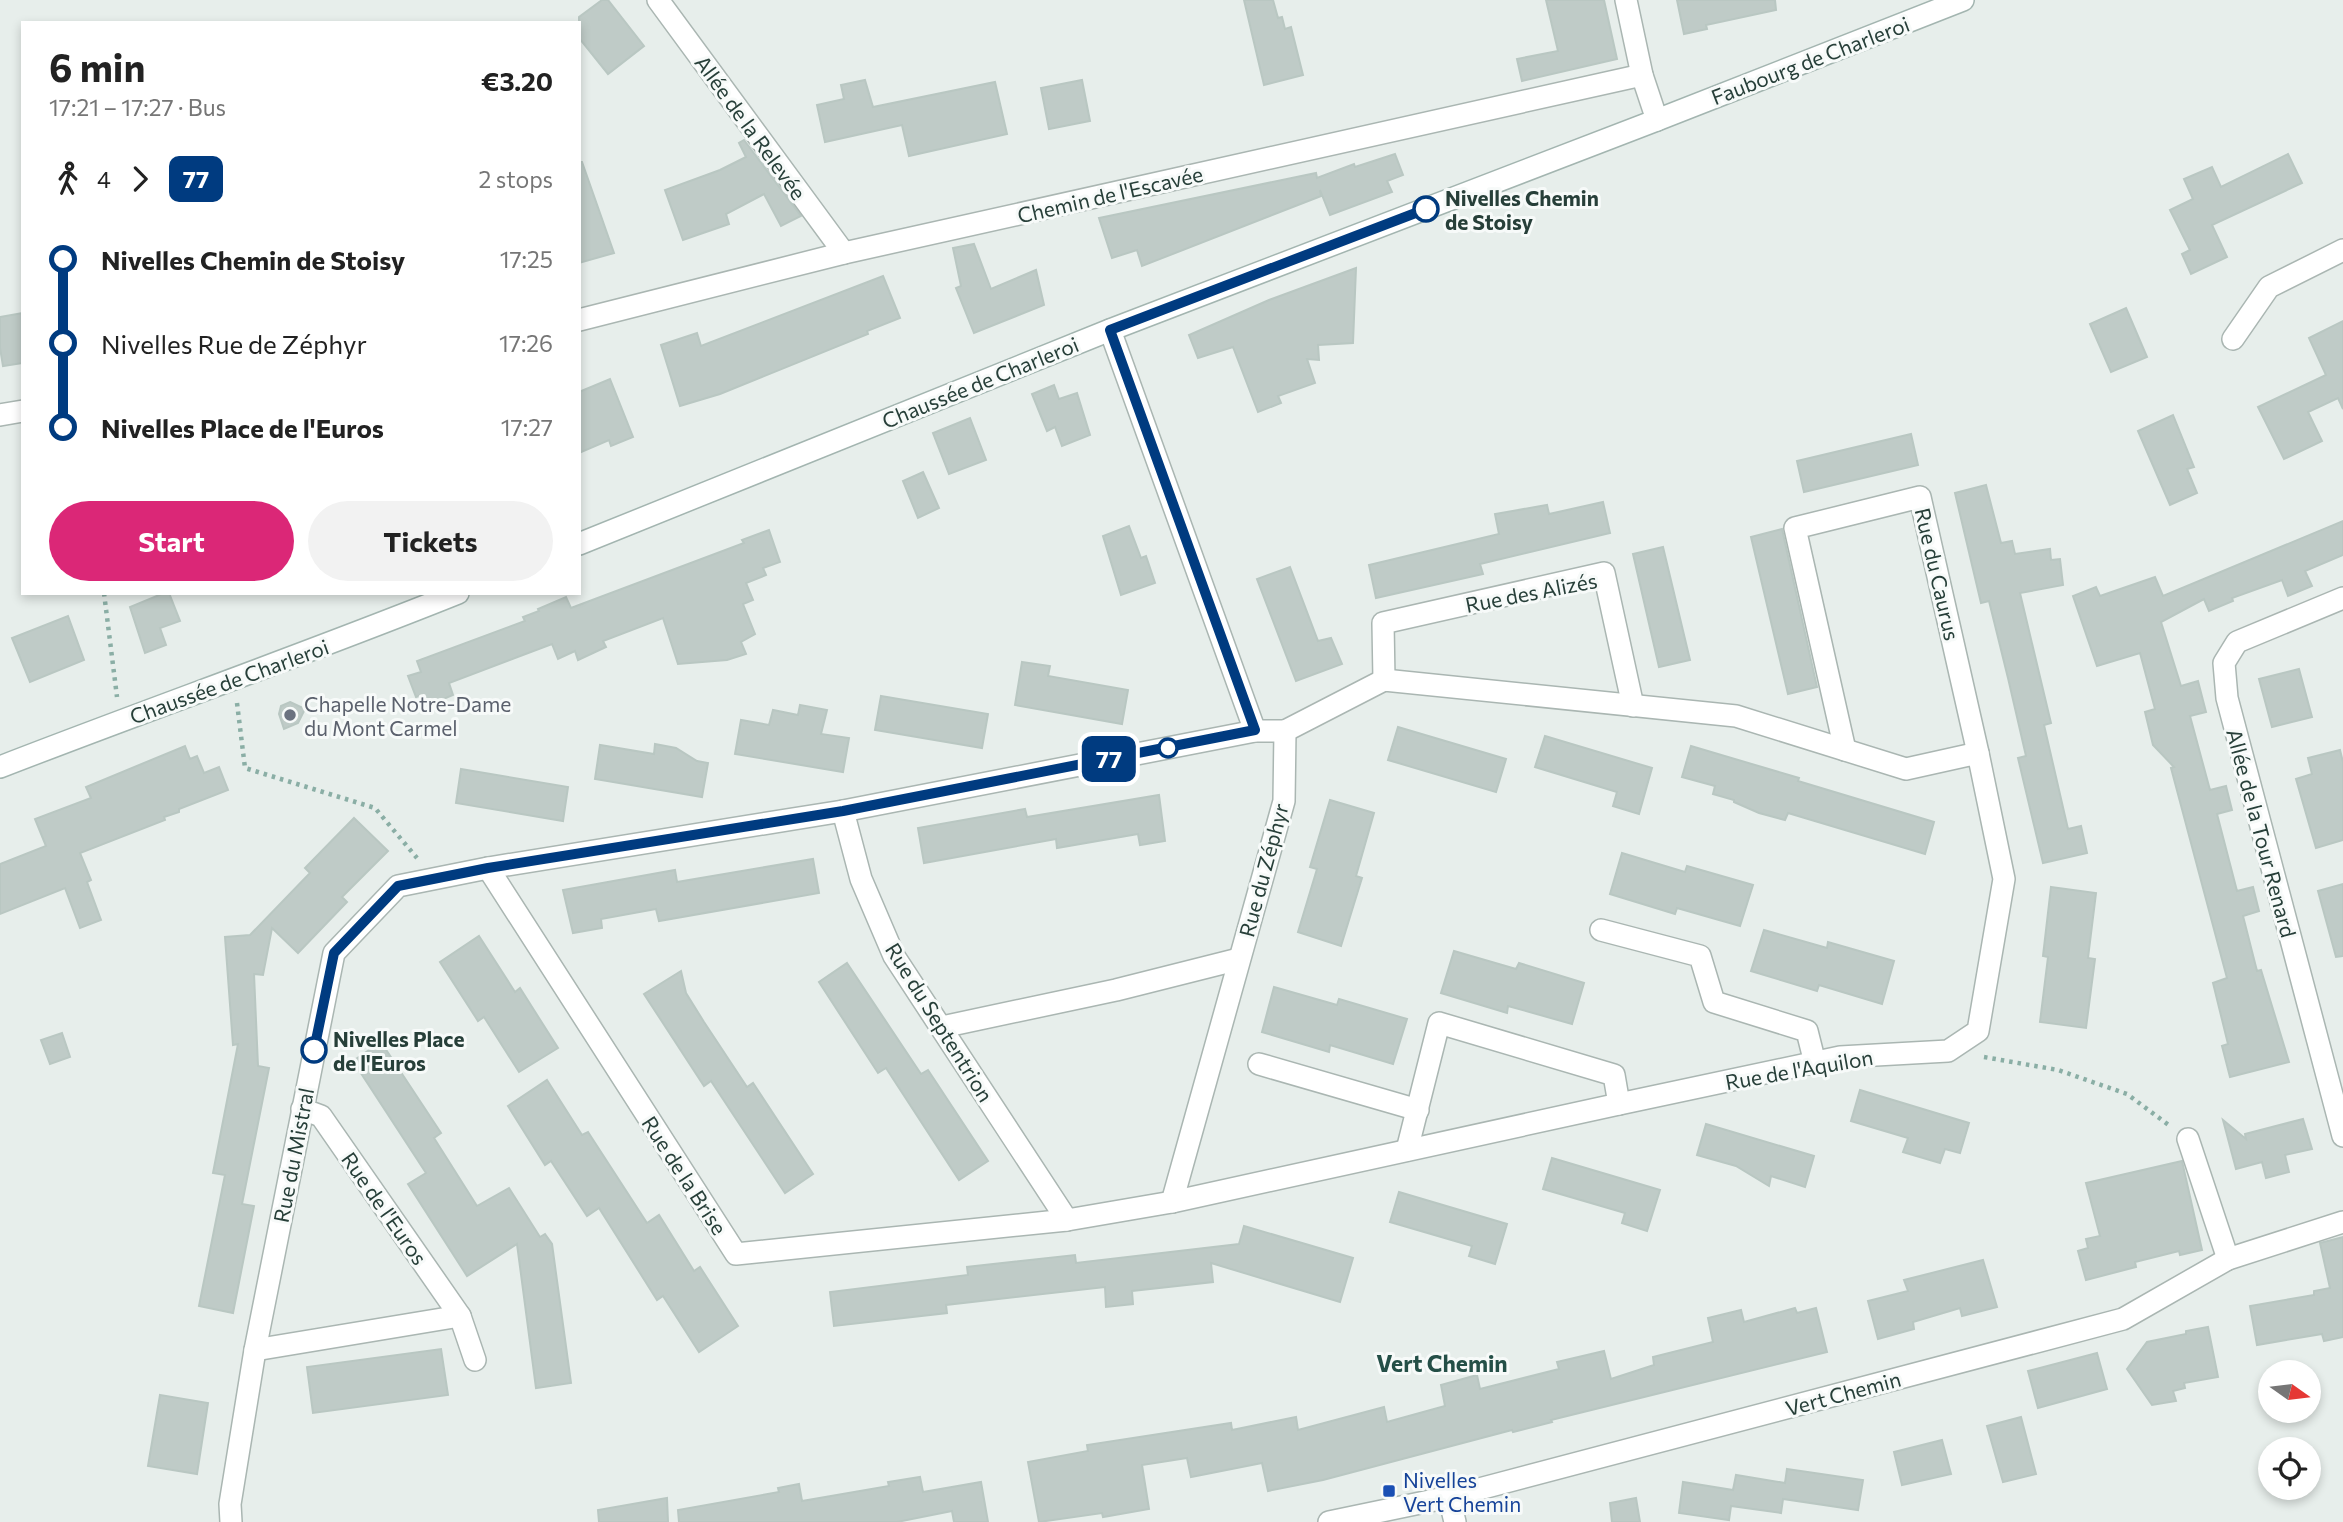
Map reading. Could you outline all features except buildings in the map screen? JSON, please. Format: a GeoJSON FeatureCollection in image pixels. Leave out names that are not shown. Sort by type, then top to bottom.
{"type":"FeatureCollection","features":[{"type":"Feature","properties":{"kind":"street","name":"Allée de la Relevée"},"geometry":{"type":"LineString","coordinates":[[658,0],[844,253]]}},
{"type":"Feature","properties":{"kind":"street"},"geometry":{"type":"LineString","coordinates":[[1626,0],[1642,75],[1657,120]]}},
{"type":"Feature","properties":{"kind":"street","name":"Faubourg de Charleroi"},"geometry":{"type":"LineString","coordinates":[[1657,120],[1963,0]]}},
{"type":"Feature","properties":{"kind":"street","name":"Chemin de l'Escavée"},"geometry":{"type":"LineString","coordinates":[[581,319],[844,253],[1642,75]]}},
{"type":"Feature","properties":{"kind":"street","name":"Chaussée de Charleroi"},"geometry":{"type":"LineString","coordinates":[[581,543],[1110,330],[1657,120]]}},
{"type":"Feature","properties":{"kind":"street"},"geometry":{"type":"LineString","coordinates":[[2233,339],[2269,287],[2343,250]]}},
{"type":"Feature","properties":{"kind":"street"},"geometry":{"type":"LineString","coordinates":[[1110,330],[1255,730],[1285,731],[1384,680],[1736,716],[1906,769],[1978,753]]}},
{"type":"Feature","properties":{"kind":"street"},"geometry":{"type":"LineString","coordinates":[[0,415],[21,411]]}},
{"type":"Feature","properties":{"kind":"street","name":"Rue du Caurus"},"geometry":{"type":"LineString","coordinates":[[1845,750],[1796,528],[1920,497],[1978,753]]}},
{"type":"Feature","properties":{"kind":"street","name":"Rue des Alizés"},"geometry":{"type":"LineString","coordinates":[[1384,680],[1383,623],[1604,573],[1633,706]]}},
{"type":"Feature","properties":{"kind":"street","name":"Chaussée de Charleroi"},"geometry":{"type":"LineString","coordinates":[[0,767],[453,595]]}},
{"type":"Feature","properties":{"kind":"street","name":"Allée de la Tour Renard"},"geometry":{"type":"LineString","coordinates":[[2343,598],[2237,642],[2224,663],[2227,698],[2343,1136]]}},
{"type":"Feature","properties":{"kind":"street","name":"Rue du Mistral"},"geometry":{"type":"LineString","coordinates":[[231,1522],[230,1504],[255,1350],[334,953],[398,886],[488,868],[843,811],[1255,730]]}},
{"type":"Feature","properties":{"kind":"street","name":"Rue du Zéphyr"},"geometry":{"type":"LineString","coordinates":[[1171,1202],[1284,801],[1285,731]]}},
{"type":"Feature","properties":{"kind":"street","name":"Rue de l'Aquilon"},"geometry":{"type":"LineString","coordinates":[[1171,1202],[1840,1058],[1948,1051],[1978,1031],[2004,879],[1978,753]]}},
{"type":"Feature","properties":{"kind":"street","name":"Rue du Septentrion"},"geometry":{"type":"LineString","coordinates":[[843,811],[861,879],[894,956],[1067,1220]]}},
{"type":"Feature","properties":{"kind":"street","name":"Rue de la Brise"},"geometry":{"type":"LineString","coordinates":[[488,868],[736,1254],[1067,1220],[1171,1202]]}},
{"type":"Feature","properties":{"kind":"street"},"geometry":{"type":"LineString","coordinates":[[1601,930],[1700,956],[1714,1002],[1807,1031],[1815,1063]]}},
{"type":"Feature","properties":{"kind":"street"},"geometry":{"type":"LineString","coordinates":[[942,1027],[1116,990],[1239,959]]}},
{"type":"Feature","properties":{"kind":"street"},"geometry":{"type":"LineString","coordinates":[[1407,1150],[1439,1023],[1614,1074],[1619,1104]]}},
{"type":"Feature","properties":{"kind":"street"},"geometry":{"type":"LineString","coordinates":[[1259,1064],[1418,1110]]}},
{"type":"Feature","properties":{"kind":"street","name":"Rue de l'Euros"},"geometry":{"type":"LineString","coordinates":[[302,1109],[321,1116],[460,1316],[475,1360]]}},
{"type":"Feature","properties":{"kind":"street"},"geometry":{"type":"LineString","coordinates":[[2188,1139],[2228,1259]]}},
{"type":"Feature","properties":{"kind":"street","name":"Vert Chemin"},"geometry":{"type":"LineString","coordinates":[[1329,1522],[1449,1497],[2123,1319],[2228,1259],[2343,1222]]}},
{"type":"Feature","properties":{"kind":"street"},"geometry":{"type":"LineString","coordinates":[[255,1350],[460,1316]]}},
{"type":"Feature","properties":{"kind":"street"},"geometry":{"type":"LineString","coordinates":[[1449,1497],[1455,1522]]}},
{"type":"Feature","properties":{"kind":"path"},"geometry":{"type":"LineString","coordinates":[[104,595],[120,721]]}},
{"type":"Feature","properties":{"kind":"path"},"geometry":{"type":"LineString","coordinates":[[232,681],[240,715],[245,768],[375,808],[433,878]]}},
{"type":"Feature","properties":{"kind":"path"},"geometry":{"type":"LineString","coordinates":[[1948,1051],[2058,1070],[2127,1094],[2188,1139]]}},
{"type":"Feature","properties":{"kind":"bus line","name":"77"},"geometry":{"type":"LineString","coordinates":[[314,1050],[334,953],[398,886],[488,868],[843,811],[1255,730],[1110,330],[1426,209]]}},
{"type":"Feature","properties":{"kind":"place","name":"Nivelles Chemin de Stoisy"},"geometry":{"type":"Point","coordinates":[1426,209]}},
{"type":"Feature","properties":{"kind":"place","name":"Chapelle Notre-Dame du Mont Carmel"},"geometry":{"type":"Point","coordinates":[290,715]}},
{"type":"Feature","properties":{"kind":"place","name":"Nivelles Place de l'Euros"},"geometry":{"type":"Point","coordinates":[314,1050]}},
{"type":"Feature","properties":{"kind":"place","name":"Nivelles Vert Chemin"},"geometry":{"type":"Point","coordinates":[1389,1491]}},
{"type":"Feature","properties":{"kind":"district","name":"Vert Chemin"},"geometry":{"type":"Point","coordinates":[1442,1363]}}]}
